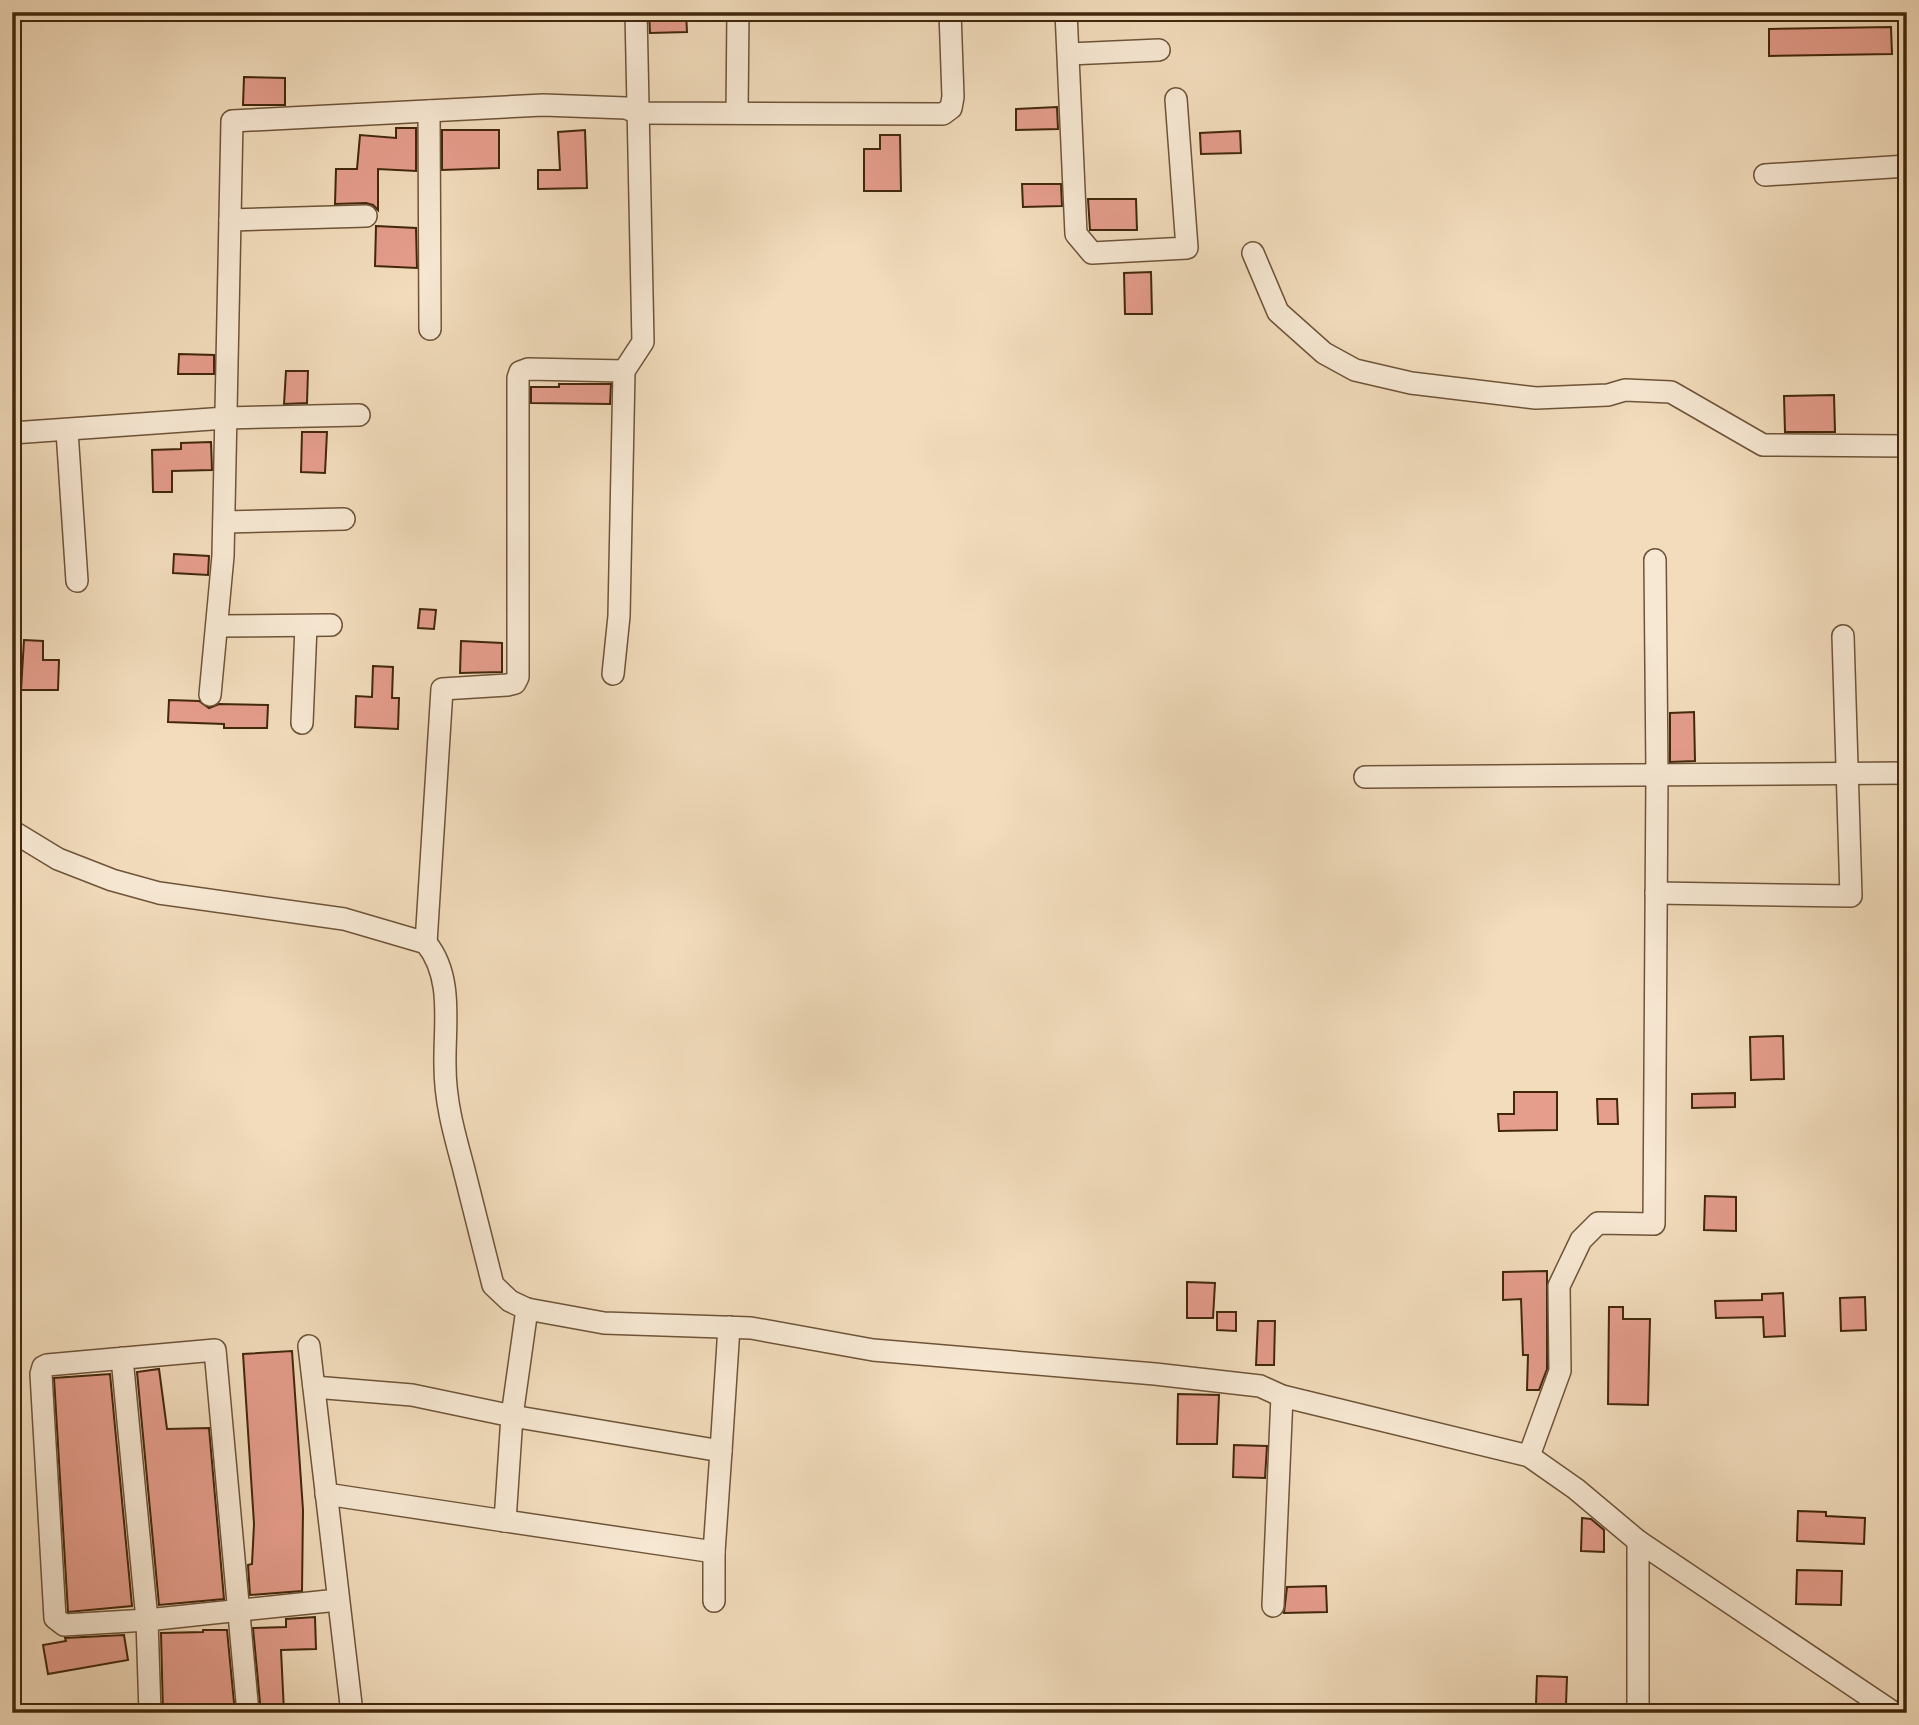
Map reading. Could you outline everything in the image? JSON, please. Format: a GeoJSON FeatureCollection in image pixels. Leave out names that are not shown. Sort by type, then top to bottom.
{"type":"FeatureCollection","features":[{"type":"Feature","properties":{"kind":"street"},"geometry":{"type":"LineString","coordinates":[[613,674],[619,616],[624,372],[643,342],[636,12]]}},
{"type":"Feature","properties":{"kind":"street"},"geometry":{"type":"LineString","coordinates":[[737,113],[738,12]]}},
{"type":"Feature","properties":{"kind":"street"},"geometry":{"type":"LineString","coordinates":[[210,695],[224,522],[232,121],[543,105],[626,108],[638,113],[943,114],[950,108],[953,97],[950,12]]}},
{"type":"Feature","properties":{"kind":"street"},"geometry":{"type":"LineString","coordinates":[[1066,12],[1076,234],[1092,253],[1187,248],[1176,99]]}},
{"type":"Feature","properties":{"kind":"street"},"geometry":{"type":"LineString","coordinates":[[1069,54],[1159,50]]}},
{"type":"Feature","properties":{"kind":"street"},"geometry":{"type":"LineString","coordinates":[[429,111],[430,329]]}},
{"type":"Feature","properties":{"kind":"street"},"geometry":{"type":"LineString","coordinates":[[1765,175],[1907,166]]}},
{"type":"Feature","properties":{"kind":"street"},"geometry":{"type":"LineString","coordinates":[[230,220],[366,216]]}},
{"type":"Feature","properties":{"kind":"street"},"geometry":{"type":"LineString","coordinates":[[1252,253],[1278,312],[1324,353],[1355,370],[1411,383],[1536,398],[1608,395],[1625,390],[1671,392],[1763,445],[1907,446]]}},
{"type":"Feature","properties":{"kind":"street"},"geometry":{"type":"LineString","coordinates":[[426,943],[442,689],[507,685],[514,683],[518,677],[520,372],[528,369],[624,372]]}},
{"type":"Feature","properties":{"kind":"street"},"geometry":{"type":"LineString","coordinates":[[12,433],[226,418],[359,415]]}},
{"type":"Feature","properties":{"kind":"street"},"geometry":{"type":"LineString","coordinates":[[67,431],[77,581]]}},
{"type":"Feature","properties":{"kind":"street"},"geometry":{"type":"LineString","coordinates":[[224,522],[344,519]]}},
{"type":"Feature","properties":{"kind":"street"},"geometry":{"type":"LineString","coordinates":[[1529,1457],[1560,1371],[1559,1286],[1581,1240],[1598,1223],[1654,1224],[1657,773],[1655,560]]}},
{"type":"Feature","properties":{"kind":"street"},"geometry":{"type":"LineString","coordinates":[[217,626],[331,625]]}},
{"type":"Feature","properties":{"kind":"street"},"geometry":{"type":"LineString","coordinates":[[302,723],[306,626]]}},
{"type":"Feature","properties":{"kind":"street"},"geometry":{"type":"LineString","coordinates":[[1656,893],[1852,896],[1843,636]]}},
{"type":"Feature","properties":{"kind":"street"},"geometry":{"type":"LineString","coordinates":[[1365,777],[1907,773]]}},
{"type":"Feature","properties":{"kind":"street"},"geometry":{"type":"LineString","coordinates":[[12,831],[58,859],[112,880],[159,893],[344,919],[426,943],[434,952],[439,965],[447,1011],[445,1067],[448,1112],[493,1286],[510,1301],[527,1308],[604,1323],[751,1328],[873,1350],[1155,1374],[1261,1386],[1282,1396],[1529,1457],[1576,1489],[1638,1541],[1894,1713]]}},
{"type":"Feature","properties":{"kind":"street"},"geometry":{"type":"LineString","coordinates":[[505,1521],[512,1416],[527,1308]]}},
{"type":"Feature","properties":{"kind":"street"},"geometry":{"type":"LineString","coordinates":[[714,1601],[714,1552],[729,1327]]}},
{"type":"Feature","properties":{"kind":"street"},"geometry":{"type":"LineString","coordinates":[[309,1346],[352,1713]]}},
{"type":"Feature","properties":{"kind":"street"},"geometry":{"type":"LineString","coordinates":[[248,1713],[240,1611],[215,1350],[47,1364],[41,1370],[55,1618],[64,1625],[146,1620],[240,1611],[328,1601]]}},
{"type":"Feature","properties":{"kind":"street"},"geometry":{"type":"LineString","coordinates":[[122,1358],[146,1620],[150,1713]]}},
{"type":"Feature","properties":{"kind":"street"},"geometry":{"type":"LineString","coordinates":[[314,1387],[412,1395],[512,1416],[721,1451]]}},
{"type":"Feature","properties":{"kind":"street"},"geometry":{"type":"LineString","coordinates":[[1273,1606],[1282,1396]]}},
{"type":"Feature","properties":{"kind":"street"},"geometry":{"type":"LineString","coordinates":[[326,1494],[714,1552]]}},
{"type":"Feature","properties":{"kind":"street"},"geometry":{"type":"LineString","coordinates":[[1638,1541],[1638,1713]]}},
{"type":"Feature","properties":{"kind":"building"},"geometry":{"type":"Polygon","coordinates":[[[649,12],[686,12],[687,32],[650,33],[649,12]]]}},
{"type":"Feature","properties":{"kind":"building"},"geometry":{"type":"Polygon","coordinates":[[[1891,27],[1892,54],[1769,56],[1769,29],[1891,27]]]}},
{"type":"Feature","properties":{"kind":"building"},"geometry":{"type":"Polygon","coordinates":[[[244,77],[285,78],[285,105],[243,105],[244,77]]]}},
{"type":"Feature","properties":{"kind":"building"},"geometry":{"type":"Polygon","coordinates":[[[1057,107],[1058,129],[1016,130],[1016,109],[1057,107]]]}},
{"type":"Feature","properties":{"kind":"building"},"geometry":{"type":"Polygon","coordinates":[[[396,128],[416,128],[416,171],[378,169],[378,210],[366,203],[335,204],[336,169],[357,169],[360,135],[396,138],[396,128]]]}},
{"type":"Feature","properties":{"kind":"building"},"geometry":{"type":"Polygon","coordinates":[[[442,130],[499,130],[499,168],[442,170],[442,130]]]}},
{"type":"Feature","properties":{"kind":"building"},"geometry":{"type":"Polygon","coordinates":[[[585,130],[587,188],[538,189],[538,170],[560,170],[558,132],[585,130]]]}},
{"type":"Feature","properties":{"kind":"building"},"geometry":{"type":"Polygon","coordinates":[[[1240,131],[1241,153],[1201,154],[1200,133],[1240,131]]]}},
{"type":"Feature","properties":{"kind":"building"},"geometry":{"type":"Polygon","coordinates":[[[880,135],[900,135],[901,191],[864,191],[864,149],[880,149],[880,135]]]}},
{"type":"Feature","properties":{"kind":"building"},"geometry":{"type":"Polygon","coordinates":[[[1022,184],[1061,184],[1062,206],[1023,207],[1022,184]]]}},
{"type":"Feature","properties":{"kind":"building"},"geometry":{"type":"Polygon","coordinates":[[[1088,199],[1136,199],[1137,230],[1090,230],[1088,199]]]}},
{"type":"Feature","properties":{"kind":"building"},"geometry":{"type":"Polygon","coordinates":[[[376,226],[416,228],[417,268],[375,266],[376,226]]]}},
{"type":"Feature","properties":{"kind":"building"},"geometry":{"type":"Polygon","coordinates":[[[1151,272],[1152,314],[1125,314],[1124,273],[1151,272]]]}},
{"type":"Feature","properties":{"kind":"building"},"geometry":{"type":"Polygon","coordinates":[[[179,354],[214,355],[214,374],[178,374],[179,354]]]}},
{"type":"Feature","properties":{"kind":"building"},"geometry":{"type":"Polygon","coordinates":[[[286,371],[308,371],[307,403],[284,404],[286,371]]]}},
{"type":"Feature","properties":{"kind":"building"},"geometry":{"type":"Polygon","coordinates":[[[559,384],[611,384],[610,404],[531,403],[531,387],[559,387],[559,384]]]}},
{"type":"Feature","properties":{"kind":"building"},"geometry":{"type":"Polygon","coordinates":[[[1834,395],[1835,432],[1785,432],[1784,396],[1834,395]]]}},
{"type":"Feature","properties":{"kind":"building"},"geometry":{"type":"Polygon","coordinates":[[[302,432],[327,432],[325,473],[301,472],[302,432]]]}},
{"type":"Feature","properties":{"kind":"building"},"geometry":{"type":"Polygon","coordinates":[[[211,442],[212,470],[172,471],[172,492],[153,492],[152,450],[181,449],[181,443],[211,442]]]}},
{"type":"Feature","properties":{"kind":"building"},"geometry":{"type":"Polygon","coordinates":[[[174,554],[209,556],[208,575],[173,573],[174,554]]]}},
{"type":"Feature","properties":{"kind":"building"},"geometry":{"type":"Polygon","coordinates":[[[420,609],[436,610],[434,629],[418,628],[420,609]]]}},
{"type":"Feature","properties":{"kind":"building"},"geometry":{"type":"Polygon","coordinates":[[[24,640],[43,641],[43,660],[59,660],[58,690],[21,690],[24,640]]]}},
{"type":"Feature","properties":{"kind":"building"},"geometry":{"type":"Polygon","coordinates":[[[461,641],[502,643],[502,672],[460,673],[461,641]]]}},
{"type":"Feature","properties":{"kind":"building"},"geometry":{"type":"Polygon","coordinates":[[[373,666],[393,667],[392,698],[399,698],[398,729],[355,727],[356,696],[372,697],[373,666]]]}},
{"type":"Feature","properties":{"kind":"building"},"geometry":{"type":"Polygon","coordinates":[[[169,700],[199,701],[209,708],[219,704],[268,705],[267,728],[224,728],[224,724],[168,722],[169,700]]]}},
{"type":"Feature","properties":{"kind":"building"},"geometry":{"type":"Polygon","coordinates":[[[1694,712],[1695,761],[1670,762],[1670,713],[1694,712]]]}},
{"type":"Feature","properties":{"kind":"building"},"geometry":{"type":"Polygon","coordinates":[[[1783,1036],[1784,1079],[1751,1080],[1750,1037],[1783,1036]]]}},
{"type":"Feature","properties":{"kind":"building"},"geometry":{"type":"Polygon","coordinates":[[[1514,1092],[1557,1092],[1557,1130],[1499,1131],[1498,1114],[1514,1114],[1514,1092]]]}},
{"type":"Feature","properties":{"kind":"building"},"geometry":{"type":"Polygon","coordinates":[[[1735,1093],[1735,1107],[1692,1108],[1692,1094],[1735,1093]]]}},
{"type":"Feature","properties":{"kind":"building"},"geometry":{"type":"Polygon","coordinates":[[[1597,1099],[1617,1099],[1618,1124],[1598,1124],[1597,1099]]]}},
{"type":"Feature","properties":{"kind":"building"},"geometry":{"type":"Polygon","coordinates":[[[1705,1196],[1736,1197],[1736,1231],[1704,1230],[1705,1196]]]}},
{"type":"Feature","properties":{"kind":"building"},"geometry":{"type":"Polygon","coordinates":[[[1547,1271],[1547,1369],[1539,1390],[1527,1390],[1528,1355],[1523,1355],[1521,1299],[1503,1300],[1503,1272],[1547,1271]]]}},
{"type":"Feature","properties":{"kind":"building"},"geometry":{"type":"Polygon","coordinates":[[[1187,1282],[1215,1283],[1213,1318],[1187,1318],[1187,1282]]]}},
{"type":"Feature","properties":{"kind":"building"},"geometry":{"type":"Polygon","coordinates":[[[1783,1293],[1785,1336],[1764,1337],[1763,1317],[1716,1318],[1715,1301],[1762,1300],[1762,1294],[1783,1293]]]}},
{"type":"Feature","properties":{"kind":"building"},"geometry":{"type":"Polygon","coordinates":[[[1865,1297],[1866,1330],[1841,1331],[1840,1298],[1865,1297]]]}},
{"type":"Feature","properties":{"kind":"building"},"geometry":{"type":"Polygon","coordinates":[[[1609,1307],[1623,1307],[1623,1319],[1650,1319],[1648,1405],[1608,1404],[1609,1307]]]}},
{"type":"Feature","properties":{"kind":"building"},"geometry":{"type":"Polygon","coordinates":[[[1217,1312],[1236,1312],[1236,1331],[1217,1330],[1217,1312]]]}},
{"type":"Feature","properties":{"kind":"building"},"geometry":{"type":"Polygon","coordinates":[[[1258,1321],[1275,1321],[1274,1365],[1256,1365],[1258,1321]]]}},
{"type":"Feature","properties":{"kind":"building"},"geometry":{"type":"Polygon","coordinates":[[[292,1351],[303,1510],[302,1591],[250,1595],[248,1565],[252,1564],[254,1524],[243,1354],[292,1351]]]}},
{"type":"Feature","properties":{"kind":"building"},"geometry":{"type":"Polygon","coordinates":[[[159,1369],[167,1429],[209,1428],[224,1599],[159,1605],[137,1372],[159,1369]]]}},
{"type":"Feature","properties":{"kind":"building"},"geometry":{"type":"Polygon","coordinates":[[[110,1374],[132,1606],[68,1612],[54,1378],[110,1374]]]}},
{"type":"Feature","properties":{"kind":"building"},"geometry":{"type":"Polygon","coordinates":[[[1178,1394],[1219,1395],[1217,1444],[1177,1444],[1178,1394]]]}},
{"type":"Feature","properties":{"kind":"building"},"geometry":{"type":"Polygon","coordinates":[[[1234,1445],[1267,1446],[1265,1478],[1233,1477],[1234,1445]]]}},
{"type":"Feature","properties":{"kind":"building"},"geometry":{"type":"Polygon","coordinates":[[[1798,1511],[1865,1518],[1864,1544],[1797,1541],[1798,1511]]]}},
{"type":"Feature","properties":{"kind":"building"},"geometry":{"type":"Polygon","coordinates":[[[1582,1518],[1591,1519],[1604,1530],[1604,1552],[1581,1551],[1582,1518]]]}},
{"type":"Feature","properties":{"kind":"building"},"geometry":{"type":"Polygon","coordinates":[[[1797,1570],[1842,1571],[1841,1605],[1796,1604],[1797,1570]]]}},
{"type":"Feature","properties":{"kind":"building"},"geometry":{"type":"Polygon","coordinates":[[[1326,1586],[1327,1612],[1284,1613],[1287,1587],[1326,1586]]]}},
{"type":"Feature","properties":{"kind":"building"},"geometry":{"type":"Polygon","coordinates":[[[315,1617],[316,1649],[281,1650],[284,1712],[261,1713],[253,1628],[286,1627],[286,1619],[315,1617]]]}},
{"type":"Feature","properties":{"kind":"building"},"geometry":{"type":"Polygon","coordinates":[[[227,1630],[235,1713],[163,1713],[161,1633],[227,1630]]]}},
{"type":"Feature","properties":{"kind":"building"},"geometry":{"type":"Polygon","coordinates":[[[124,1635],[128,1660],[48,1674],[43,1645],[66,1641],[65,1638],[124,1635]]]}},
{"type":"Feature","properties":{"kind":"building"},"geometry":{"type":"Polygon","coordinates":[[[1537,1676],[1567,1677],[1566,1705],[1536,1704],[1537,1676]]]}}]}
